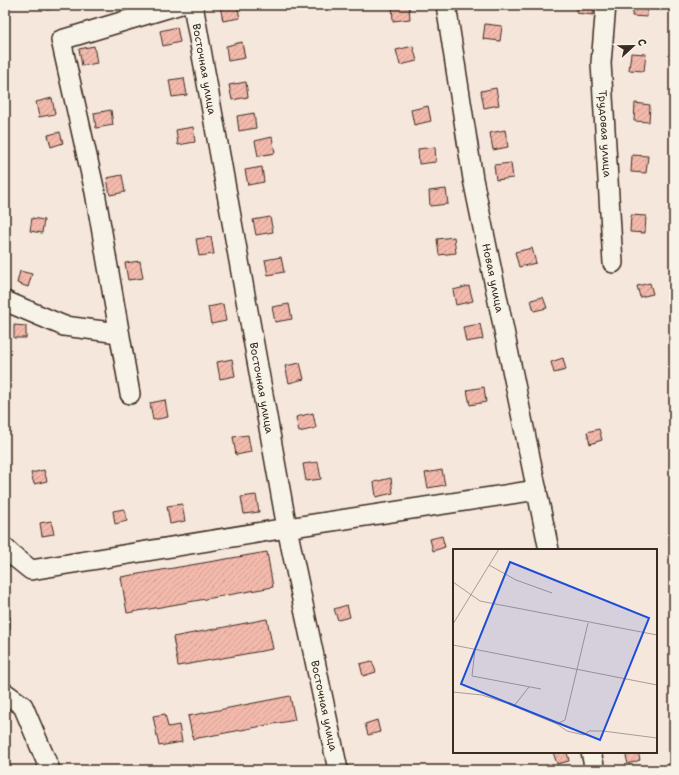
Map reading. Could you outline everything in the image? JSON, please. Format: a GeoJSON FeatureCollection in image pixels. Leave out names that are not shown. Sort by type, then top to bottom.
{"type":"FeatureCollection","features":[{"type":"Feature","properties":{"kind":"street"},"geometry":{"type":"LineString","coordinates":[[130,394],[95,192],[61,40],[178,5]]}},
{"type":"Feature","properties":{"kind":"street","name":"Восточная улица"},"geometry":{"type":"LineString","coordinates":[[193,5],[287,528],[338,770]]}},
{"type":"Feature","properties":{"kind":"street","name":"Новая улица"},"geometry":{"type":"LineString","coordinates":[[446,5],[473,179],[549,549]]}},
{"type":"Feature","properties":{"kind":"street","name":"Трудовая улица"},"geometry":{"type":"LineString","coordinates":[[606,5],[601,63],[613,263]]}},
{"type":"Feature","properties":{"kind":"street"},"geometry":{"type":"LineString","coordinates":[[5,302],[64,326],[119,333]]}},
{"type":"Feature","properties":{"kind":"street"},"geometry":{"type":"LineString","coordinates":[[5,548],[31,570],[287,528],[537,490]]}},
{"type":"Feature","properties":{"kind":"street"},"geometry":{"type":"LineString","coordinates":[[5,693],[23,706],[50,770]]}},
{"type":"Feature","properties":{"kind":"street"},"geometry":{"type":"LineString","coordinates":[[591,753],[595,770]]}},
{"type":"Feature","properties":{"kind":"building"},"geometry":{"type":"Polygon","coordinates":[[[46,5],[61,5],[61,7],[47,10],[46,5]]]}},
{"type":"Feature","properties":{"kind":"building"},"geometry":{"type":"Polygon","coordinates":[[[237,5],[240,18],[223,21],[220,6],[237,5]]]}},
{"type":"Feature","properties":{"kind":"building"},"geometry":{"type":"Polygon","coordinates":[[[392,5],[409,5],[410,19],[393,21],[392,5]]]}},
{"type":"Feature","properties":{"kind":"building"},"geometry":{"type":"Polygon","coordinates":[[[577,5],[594,5],[593,15],[576,13],[577,5]]]}},
{"type":"Feature","properties":{"kind":"building"},"geometry":{"type":"Polygon","coordinates":[[[633,5],[648,5],[647,17],[632,16],[633,5]]]}},
{"type":"Feature","properties":{"kind":"building"},"geometry":{"type":"Polygon","coordinates":[[[485,24],[502,26],[500,41],[483,39],[485,24]]]}},
{"type":"Feature","properties":{"kind":"building"},"geometry":{"type":"Polygon","coordinates":[[[177,27],[180,42],[163,46],[160,31],[177,27]]]}},
{"type":"Feature","properties":{"kind":"building"},"geometry":{"type":"Polygon","coordinates":[[[242,42],[245,58],[228,61],[226,46],[242,42]]]}},
{"type":"Feature","properties":{"kind":"building"},"geometry":{"type":"Polygon","coordinates":[[[94,46],[97,63],[82,66],[79,49],[94,46]]]}},
{"type":"Feature","properties":{"kind":"building"},"geometry":{"type":"Polygon","coordinates":[[[413,46],[417,61],[400,65],[396,50],[413,46]]]}},
{"type":"Feature","properties":{"kind":"building"},"geometry":{"type":"Polygon","coordinates":[[[631,53],[646,54],[644,71],[629,70],[631,53]]]}},
{"type":"Feature","properties":{"kind":"building"},"geometry":{"type":"Polygon","coordinates":[[[184,78],[187,95],[172,97],[169,80],[184,78]]]}},
{"type":"Feature","properties":{"kind":"building"},"geometry":{"type":"Polygon","coordinates":[[[246,82],[248,97],[232,100],[229,85],[246,82]]]}},
{"type":"Feature","properties":{"kind":"building"},"geometry":{"type":"Polygon","coordinates":[[[496,88],[499,105],[484,108],[481,91],[496,88]]]}},
{"type":"Feature","properties":{"kind":"building"},"geometry":{"type":"Polygon","coordinates":[[[52,98],[55,114],[39,117],[36,102],[52,98]]]}},
{"type":"Feature","properties":{"kind":"building"},"geometry":{"type":"Polygon","coordinates":[[[635,103],[650,105],[649,122],[634,121],[635,103]]]}},
{"type":"Feature","properties":{"kind":"building"},"geometry":{"type":"Polygon","coordinates":[[[428,106],[431,121],[414,125],[411,110],[428,106]]]}},
{"type":"Feature","properties":{"kind":"building"},"geometry":{"type":"Polygon","coordinates":[[[111,110],[113,125],[96,128],[94,113],[111,110]]]}},
{"type":"Feature","properties":{"kind":"building"},"geometry":{"type":"Polygon","coordinates":[[[254,113],[256,128],[239,131],[237,116],[254,113]]]}},
{"type":"Feature","properties":{"kind":"building"},"geometry":{"type":"Polygon","coordinates":[[[193,127],[195,142],[178,145],[176,130],[193,127]]]}},
{"type":"Feature","properties":{"kind":"building"},"geometry":{"type":"Polygon","coordinates":[[[505,130],[508,147],[493,150],[490,133],[505,130]]]}},
{"type":"Feature","properties":{"kind":"building"},"geometry":{"type":"Polygon","coordinates":[[[60,132],[63,143],[51,147],[48,135],[60,132]]]}},
{"type":"Feature","properties":{"kind":"building"},"geometry":{"type":"Polygon","coordinates":[[[272,137],[275,153],[258,156],[255,141],[272,137]]]}},
{"type":"Feature","properties":{"kind":"building"},"geometry":{"type":"Polygon","coordinates":[[[435,147],[436,162],[419,164],[418,149],[435,147]]]}},
{"type":"Feature","properties":{"kind":"building"},"geometry":{"type":"Polygon","coordinates":[[[632,155],[648,156],[646,173],[631,172],[632,155]]]}},
{"type":"Feature","properties":{"kind":"building"},"geometry":{"type":"Polygon","coordinates":[[[511,163],[513,178],[496,180],[494,165],[511,163]]]}},
{"type":"Feature","properties":{"kind":"building"},"geometry":{"type":"Polygon","coordinates":[[[262,167],[264,182],[248,185],[245,170],[262,167]]]}},
{"type":"Feature","properties":{"kind":"building"},"geometry":{"type":"Polygon","coordinates":[[[122,175],[125,192],[110,195],[107,178],[122,175]]]}},
{"type":"Feature","properties":{"kind":"building"},"geometry":{"type":"Polygon","coordinates":[[[446,189],[448,204],[430,206],[429,191],[446,189]]]}},
{"type":"Feature","properties":{"kind":"building"},"geometry":{"type":"Polygon","coordinates":[[[631,215],[646,216],[645,233],[630,232],[631,215]]]}},
{"type":"Feature","properties":{"kind":"building"},"geometry":{"type":"Polygon","coordinates":[[[270,217],[273,232],[256,235],[253,220],[270,217]]]}},
{"type":"Feature","properties":{"kind":"building"},"geometry":{"type":"Polygon","coordinates":[[[32,218],[44,220],[42,233],[30,231],[32,218]]]}},
{"type":"Feature","properties":{"kind":"building"},"geometry":{"type":"Polygon","coordinates":[[[211,237],[214,254],[199,256],[196,239],[211,237]]]}},
{"type":"Feature","properties":{"kind":"building"},"geometry":{"type":"Polygon","coordinates":[[[454,237],[456,253],[439,255],[437,239],[454,237]]]}},
{"type":"Feature","properties":{"kind":"building"},"geometry":{"type":"Polygon","coordinates":[[[532,248],[536,263],[519,267],[515,252],[532,248]]]}},
{"type":"Feature","properties":{"kind":"building"},"geometry":{"type":"Polygon","coordinates":[[[281,257],[284,272],[268,275],[265,260],[281,257]]]}},
{"type":"Feature","properties":{"kind":"building"},"geometry":{"type":"Polygon","coordinates":[[[140,261],[143,278],[128,280],[125,263],[140,261]]]}},
{"type":"Feature","properties":{"kind":"building"},"geometry":{"type":"Polygon","coordinates":[[[20,271],[32,274],[28,287],[17,283],[20,271]]]}},
{"type":"Feature","properties":{"kind":"building"},"geometry":{"type":"Polygon","coordinates":[[[650,283],[653,294],[640,297],[637,286],[650,283]]]}},
{"type":"Feature","properties":{"kind":"building"},"geometry":{"type":"Polygon","coordinates":[[[469,286],[473,301],[456,305],[453,290],[469,286]]]}},
{"type":"Feature","properties":{"kind":"building"},"geometry":{"type":"Polygon","coordinates":[[[543,297],[547,308],[534,311],[531,300],[543,297]]]}},
{"type":"Feature","properties":{"kind":"building"},"geometry":{"type":"Polygon","coordinates":[[[223,304],[226,321],[211,324],[208,307],[223,304]]]}},
{"type":"Feature","properties":{"kind":"building"},"geometry":{"type":"Polygon","coordinates":[[[289,304],[292,319],[275,322],[272,307],[289,304]]]}},
{"type":"Feature","properties":{"kind":"building"},"geometry":{"type":"Polygon","coordinates":[[[480,324],[483,339],[466,342],[463,327],[480,324]]]}},
{"type":"Feature","properties":{"kind":"building"},"geometry":{"type":"Polygon","coordinates":[[[14,325],[26,326],[26,338],[14,338],[14,325]]]}},
{"type":"Feature","properties":{"kind":"building"},"geometry":{"type":"Polygon","coordinates":[[[563,358],[566,370],[554,373],[551,362],[563,358]]]}},
{"type":"Feature","properties":{"kind":"building"},"geometry":{"type":"Polygon","coordinates":[[[232,359],[235,376],[220,379],[217,362],[232,359]]]}},
{"type":"Feature","properties":{"kind":"building"},"geometry":{"type":"Polygon","coordinates":[[[300,363],[304,379],[289,383],[285,366],[300,363]]]}},
{"type":"Feature","properties":{"kind":"building"},"geometry":{"type":"Polygon","coordinates":[[[484,387],[486,402],[470,405],[467,390],[484,387]]]}},
{"type":"Feature","properties":{"kind":"building"},"geometry":{"type":"Polygon","coordinates":[[[165,400],[168,417],[153,420],[150,403],[165,400]]]}},
{"type":"Feature","properties":{"kind":"building"},"geometry":{"type":"Polygon","coordinates":[[[313,413],[316,428],[299,432],[296,417],[313,413]]]}},
{"type":"Feature","properties":{"kind":"building"},"geometry":{"type":"Polygon","coordinates":[[[599,429],[602,440],[590,444],[587,432],[599,429]]]}},
{"type":"Feature","properties":{"kind":"building"},"geometry":{"type":"Polygon","coordinates":[[[248,435],[251,452],[236,455],[233,437],[248,435]]]}},
{"type":"Feature","properties":{"kind":"building"},"geometry":{"type":"Polygon","coordinates":[[[318,462],[321,479],[306,481],[303,464],[318,462]]]}},
{"type":"Feature","properties":{"kind":"building"},"geometry":{"type":"Polygon","coordinates":[[[44,470],[47,481],[34,484],[31,473],[44,470]]]}},
{"type":"Feature","properties":{"kind":"building"},"geometry":{"type":"Polygon","coordinates":[[[442,470],[445,485],[428,488],[425,473],[442,470]]]}},
{"type":"Feature","properties":{"kind":"building"},"geometry":{"type":"Polygon","coordinates":[[[391,478],[393,493],[376,497],[374,482],[391,478]]]}},
{"type":"Feature","properties":{"kind":"building"},"geometry":{"type":"Polygon","coordinates":[[[256,495],[259,512],[244,514],[241,497],[256,495]]]}},
{"type":"Feature","properties":{"kind":"building"},"geometry":{"type":"Polygon","coordinates":[[[182,504],[185,521],[170,524],[167,506],[182,504]]]}},
{"type":"Feature","properties":{"kind":"building"},"geometry":{"type":"Polygon","coordinates":[[[124,509],[127,521],[115,524],[113,511],[124,509]]]}},
{"type":"Feature","properties":{"kind":"building"},"geometry":{"type":"Polygon","coordinates":[[[51,521],[54,534],[42,536],[40,523],[51,521]]]}},
{"type":"Feature","properties":{"kind":"building"},"geometry":{"type":"Polygon","coordinates":[[[442,536],[445,547],[433,551],[430,539],[442,536]]]}},
{"type":"Feature","properties":{"kind":"building"},"geometry":{"type":"Polygon","coordinates":[[[267,552],[273,587],[127,613],[121,577],[267,552]]]}},
{"type":"Feature","properties":{"kind":"building"},"geometry":{"type":"Polygon","coordinates":[[[5,582],[7,582],[8,595],[5,595],[5,582]]]}},
{"type":"Feature","properties":{"kind":"building"},"geometry":{"type":"Polygon","coordinates":[[[347,605],[350,617],[338,620],[334,609],[347,605]]]}},
{"type":"Feature","properties":{"kind":"building"},"geometry":{"type":"Polygon","coordinates":[[[5,617],[10,617],[10,629],[5,630],[5,617]]]}},
{"type":"Feature","properties":{"kind":"building"},"geometry":{"type":"Polygon","coordinates":[[[267,619],[273,649],[178,666],[173,637],[267,619]]]}},
{"type":"Feature","properties":{"kind":"building"},"geometry":{"type":"Polygon","coordinates":[[[372,661],[376,672],[363,676],[360,664],[372,661]]]}},
{"type":"Feature","properties":{"kind":"building"},"geometry":{"type":"Polygon","coordinates":[[[290,696],[295,720],[193,739],[188,716],[290,696]]]}},
{"type":"Feature","properties":{"kind":"building"},"geometry":{"type":"Polygon","coordinates":[[[165,714],[168,727],[179,725],[182,742],[159,746],[153,716],[165,714]]]}},
{"type":"Feature","properties":{"kind":"building"},"geometry":{"type":"Polygon","coordinates":[[[377,720],[380,732],[368,735],[365,724],[377,720]]]}},
{"type":"Feature","properties":{"kind":"building"},"geometry":{"type":"Polygon","coordinates":[[[5,732],[8,732],[9,744],[5,744],[5,732]]]}},
{"type":"Feature","properties":{"kind":"building"},"geometry":{"type":"Polygon","coordinates":[[[553,753],[567,753],[569,761],[557,764],[553,753]]]}},
{"type":"Feature","properties":{"kind":"building"},"geometry":{"type":"Polygon","coordinates":[[[625,753],[638,753],[640,760],[628,764],[625,753]]]}},
{"type":"Feature","properties":{"kind":"building"},"geometry":{"type":"Polygon","coordinates":[[[10,765],[10,770],[5,770],[5,766],[10,765]]]}}]}
